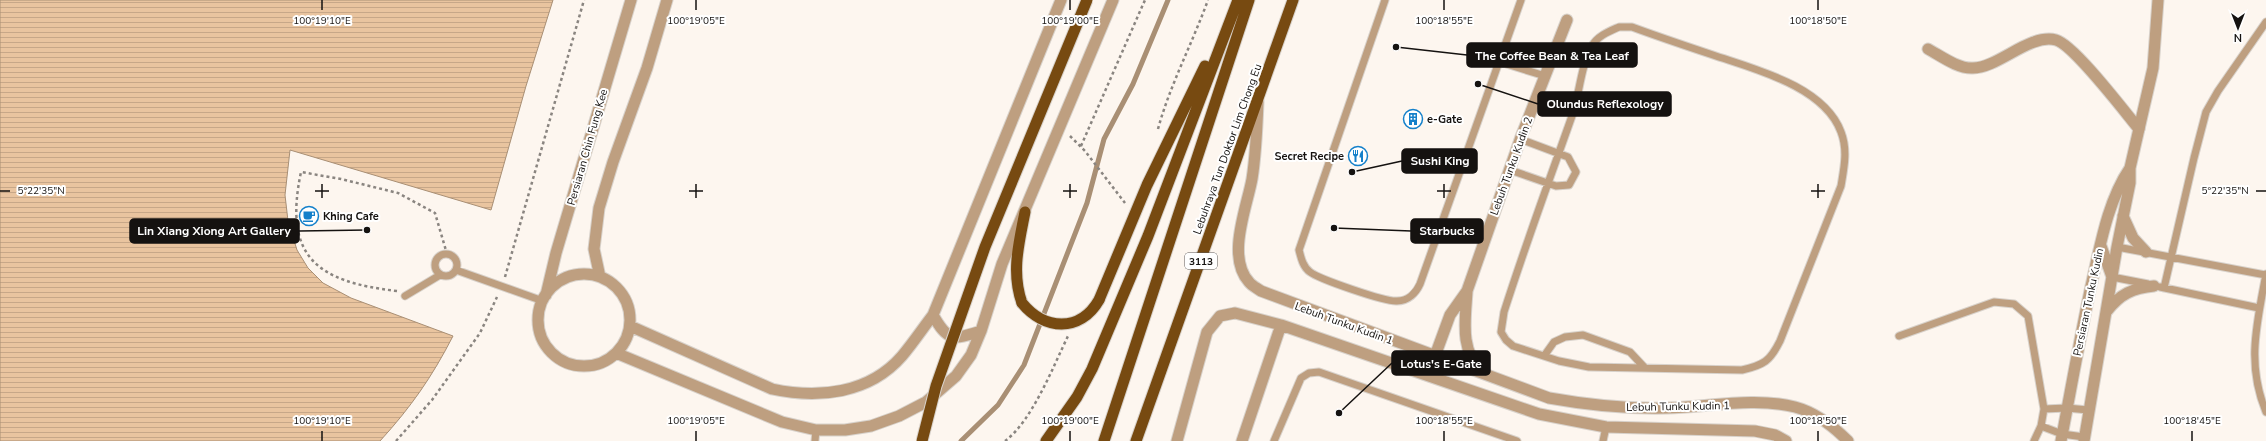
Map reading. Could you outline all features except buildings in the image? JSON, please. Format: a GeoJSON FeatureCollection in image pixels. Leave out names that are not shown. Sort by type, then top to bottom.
{"type":"FeatureCollection","features":[{"type":"Feature","properties":{"kind":"highway"},"geometry":{"type":"LineString","coordinates":[[922,441],[936,386],[985,247],[1086,0]]}},
{"type":"Feature","properties":{"kind":"highway"},"geometry":{"type":"LineString","coordinates":[[1104,441],[1153,285],[1249,0]]}},
{"type":"Feature","properties":{"kind":"highway","name":"Lebuhraya Tun Doktor Lim Chong Eu"},"geometry":{"type":"LineString","coordinates":[[1136,441],[1258,102],[1293,0]]}},
{"type":"Feature","properties":{"kind":"highway"},"geometry":{"type":"LineString","coordinates":[[1025,212],[1016,265],[1017,289],[1022,302],[1030,312],[1040,318],[1061,324],[1075,322],[1088,316],[1099,300],[1147,185],[1237,2]]}},
{"type":"Feature","properties":{"kind":"highway"},"geometry":{"type":"LineString","coordinates":[[1046,441],[1077,397],[1092,369],[1148,236],[1237,2]]}},
{"type":"Feature","properties":{"kind":"highway"},"geometry":{"type":"LineString","coordinates":[[1142,441],[1144,420]]}},
{"type":"Feature","properties":{"kind":"street","name":"Persiaran Chin Fung Kee"},"geometry":{"type":"LineString","coordinates":[[544,298],[556,252],[631,0]]}},
{"type":"Feature","properties":{"kind":"street"},"geometry":{"type":"LineString","coordinates":[[600,277],[594,249],[599,208],[613,162],[647,68],[667,0]]}},
{"type":"Feature","properties":{"kind":"street"},"geometry":{"type":"LineString","coordinates":[[630,326],[772,389],[794,394],[816,395],[838,392],[858,386],[880,375],[901,357],[933,315],[1061,0]]}},
{"type":"Feature","properties":{"kind":"street"},"geometry":{"type":"LineString","coordinates":[[616,353],[815,436],[871,426],[899,416],[926,402],[956,376],[970,355],[981,331],[1002,264],[1113,0]]}},
{"type":"Feature","properties":{"kind":"street","name":"Persiaran Tunku Kudin"},"geometry":{"type":"LineString","coordinates":[[2084,439],[2117,247],[2130,184],[2130,168],[2153,68],[2158,0]]}},
{"type":"Feature","properties":{"kind":"street","name":"Lebuh Tunku Kudin 2"},"geometry":{"type":"LineString","coordinates":[[1428,374],[1450,315],[1467,291],[1520,139],[1568,20]]}},
{"type":"Feature","properties":{"kind":"street"},"geometry":{"type":"LineString","coordinates":[[1928,49],[1958,64],[1973,68],[2039,41],[2056,40],[2072,51],[2139,129]]}},
{"type":"Feature","properties":{"kind":"street","name":"Lebuh Tunku Kudin 1"},"geometry":{"type":"LineString","coordinates":[[1258,102],[1252,178],[1239,240],[1240,262],[1249,282],[1261,291],[1485,376],[1549,398],[1584,404],[1666,408],[1764,404],[1795,407],[1825,422],[1848,441]]}},
{"type":"Feature","properties":{"kind":"street","name":"Persiaran Tunku Kudin"},"geometry":{"type":"LineString","coordinates":[[2062,438],[2094,272],[2121,181],[2130,168]]}},
{"type":"Feature","properties":{"kind":"street"},"geometry":{"type":"LineString","coordinates":[[2123,216],[2134,238],[2146,252]]}},
{"type":"Feature","properties":{"kind":"street"},"geometry":{"type":"LineString","coordinates":[[2101,246],[2112,277]]}},
{"type":"Feature","properties":{"kind":"street"},"geometry":{"type":"LineString","coordinates":[[2094,272],[2117,247]]}},
{"type":"Feature","properties":{"kind":"street"},"geometry":{"type":"LineString","coordinates":[[585,275],[600,277],[614,285],[623,296],[629,311],[630,326],[626,341],[616,353],[604,362],[590,366],[574,365],[560,360],[549,350],[541,337],[538,323],[539,308],[544,298],[556,284],[570,277],[585,275]]}},
{"type":"Feature","properties":{"kind":"street"},"geometry":{"type":"LineString","coordinates":[[2106,312],[2115,301],[2125,293],[2138,288],[2159,287]]}},
{"type":"Feature","properties":{"kind":"street","name":"Lebuh Tunku Kudin 2"},"geometry":{"type":"LineString","coordinates":[[1467,291],[1466,345],[1472,361],[1485,376]]}},
{"type":"Feature","properties":{"kind":"street","name":"Lebuh Tunku Kudin 1"},"geometry":{"type":"LineString","coordinates":[[1177,441],[1208,332],[1220,316],[1235,313],[1281,325],[1428,374],[1539,414],[1606,427],[1755,431],[1775,435],[1786,441]]}},
{"type":"Feature","properties":{"kind":"street"},"geometry":{"type":"LineString","coordinates":[[933,315],[941,329],[951,336],[966,336],[981,331]]}},
{"type":"Feature","properties":{"kind":"street"},"geometry":{"type":"LineString","coordinates":[[1242,441],[1281,325]]}},
{"type":"Feature","properties":{"kind":"lane"},"geometry":{"type":"LineString","coordinates":[[1385,0],[1299,250],[1302,263],[1310,272],[1388,300],[1398,301],[1415,293],[1420,284],[1521,0]]}},
{"type":"Feature","properties":{"kind":"lane"},"geometry":{"type":"LineString","coordinates":[[2159,287],[2171,257],[2206,112],[2218,90],[2266,22]]}},
{"type":"Feature","properties":{"kind":"lane"},"geometry":{"type":"LineString","coordinates":[[1619,27],[1632,27],[1783,79],[1807,93],[1826,109],[1835,121],[1841,132],[1845,161],[1841,186],[1803,284],[1772,356],[1760,366],[1742,370],[1589,367],[1544,356],[1513,346],[1506,340],[1502,332],[1501,323],[1546,183],[1572,114],[1586,60],[1593,44],[1606,33],[1619,27]]}},
{"type":"Feature","properties":{"kind":"lane"},"geometry":{"type":"LineString","coordinates":[[1500,62],[1545,76]]}},
{"type":"Feature","properties":{"kind":"lane"},"geometry":{"type":"LineString","coordinates":[[1510,170],[1546,183],[1563,187],[1569,185],[1576,172],[1568,157],[1520,139]]}},
{"type":"Feature","properties":{"kind":"lane"},"geometry":{"type":"LineString","coordinates":[[2117,247],[2266,274],[2255,339],[2254,372],[2266,412]]}},
{"type":"Feature","properties":{"kind":"lane"},"geometry":{"type":"LineString","coordinates":[[408,294],[440,275],[451,275],[456,270],[456,260],[446,254],[440,256],[435,262],[435,269],[440,275]]}},
{"type":"Feature","properties":{"kind":"lane"},"geometry":{"type":"LineString","coordinates":[[456,270],[502,286],[544,298]]}},
{"type":"Feature","properties":{"kind":"lane"},"geometry":{"type":"LineString","coordinates":[[2112,277],[2260,308]]}},
{"type":"Feature","properties":{"kind":"lane"},"geometry":{"type":"LineString","coordinates":[[1899,336],[1994,302],[2014,304],[2028,316],[2044,409],[2041,426],[2034,441]]}},
{"type":"Feature","properties":{"kind":"lane"},"geometry":{"type":"LineString","coordinates":[[1544,356],[1554,342],[1565,337],[1583,335],[1630,352],[1645,368]]}},
{"type":"Feature","properties":{"kind":"lane"},"geometry":{"type":"LineString","coordinates":[[1274,441],[1301,378],[1309,373],[1319,372],[1517,441]]}},
{"type":"Feature","properties":{"kind":"lane"},"geometry":{"type":"LineString","coordinates":[[2044,409],[2067,408],[2088,410]]}},
{"type":"Feature","properties":{"kind":"lane"},"geometry":{"type":"LineString","coordinates":[[2041,426],[2062,438],[2084,439]]}},
{"type":"Feature","properties":{"kind":"lane"},"geometry":{"type":"LineString","coordinates":[[1603,441],[1606,427]]}},
{"type":"Feature","properties":{"kind":"path"},"geometry":{"type":"LineString","coordinates":[[396,441],[432,400],[480,333],[502,286],[584,0]]}},
{"type":"Feature","properties":{"kind":"path"},"geometry":{"type":"LineString","coordinates":[[1081,146],[1145,0]]}},
{"type":"Feature","properties":{"kind":"path"},"geometry":{"type":"LineString","coordinates":[[1059,130],[1067,134],[1086,151],[1126,204]]}},
{"type":"Feature","properties":{"kind":"path"},"geometry":{"type":"LineString","coordinates":[[408,294],[344,282],[319,268],[308,257],[298,235],[296,216],[296,198],[301,172],[341,179],[398,193],[435,213],[446,254]]}},
{"type":"Feature","properties":{"kind":"shaded area"},"geometry":{"type":"Polygon","coordinates":[[[0,0],[553,0],[526,86],[491,210],[290,150],[285,195],[288,221],[297,250],[308,268],[323,283],[351,298],[453,336],[437,365],[420,391],[402,416],[380,441],[0,441],[0,0]]]}},
{"type":"Feature","properties":{"kind":"waterway"},"geometry":{"type":"LineString","coordinates":[[961,441],[998,405],[1024,365],[1087,203],[1104,139],[1133,84],[1168,0]]}},
{"type":"Feature","properties":{"kind":"place","name":"The Coffee Bean & Tea Leaf"},"geometry":{"type":"Point","coordinates":[1396,47]}},
{"type":"Feature","properties":{"kind":"place","name":"Olundus Reflexology"},"geometry":{"type":"Point","coordinates":[1478,84]}},
{"type":"Feature","properties":{"kind":"place","name":"e-Gate"},"geometry":{"type":"Point","coordinates":[1413,119]}},
{"type":"Feature","properties":{"kind":"place","name":"Secret Recipe"},"geometry":{"type":"Point","coordinates":[1358,156]}},
{"type":"Feature","properties":{"kind":"place","name":"Sushi King"},"geometry":{"type":"Point","coordinates":[1352,172]}},
{"type":"Feature","properties":{"kind":"place","name":"Khing Cafe"},"geometry":{"type":"Point","coordinates":[309,216]}},
{"type":"Feature","properties":{"kind":"place","name":"Starbucks"},"geometry":{"type":"Point","coordinates":[1334,228]}},
{"type":"Feature","properties":{"kind":"place","name":"Lin Xiang Xiong Art Gallery"},"geometry":{"type":"Point","coordinates":[367,230]}},
{"type":"Feature","properties":{"kind":"place","name":"Lotus's E-Gate"},"geometry":{"type":"Point","coordinates":[1339,413]}}]}
